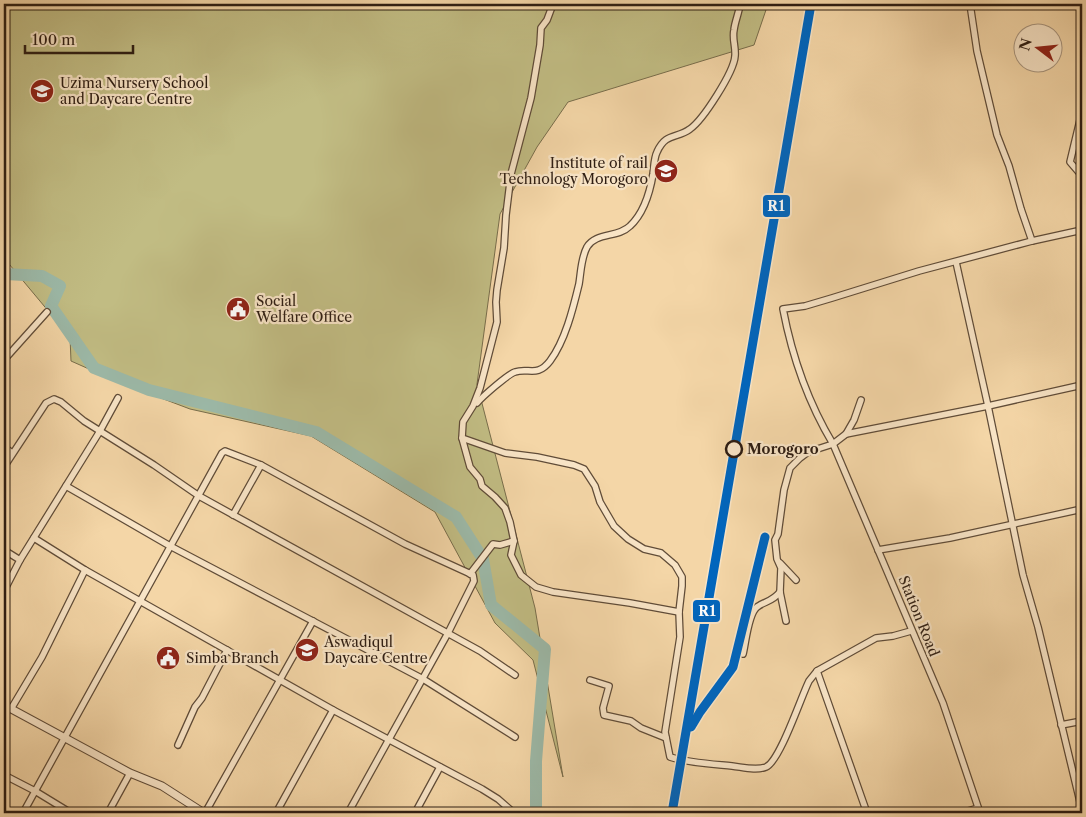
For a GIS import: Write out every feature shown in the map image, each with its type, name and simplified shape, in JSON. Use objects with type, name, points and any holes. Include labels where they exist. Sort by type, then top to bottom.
[{"type":"main road","points":[[1080,4],[1082,11]]},
{"type":"street","points":[[553,4],[547,20],[541,28],[540,45],[530,98],[511,174],[504,248],[497,290],[497,322],[480,388],[473,406],[463,422],[462,438],[470,467],[480,480],[482,486],[505,508],[514,541],[512,555],[521,575],[536,587],[553,592],[678,612]]},
{"type":"street","points":[[473,406],[514,372],[539,370],[550,361],[560,344],[569,320],[578,287],[583,258],[588,245],[598,238],[620,233],[631,225],[641,211],[646,199],[651,185],[656,154],[662,144],[675,134],[689,130],[698,122],[732,71],[735,57],[734,30],[740,4]]},
{"type":"street","points":[[970,4],[977,51],[997,135],[1009,166],[1020,209],[1032,240]]},
{"type":"street","points":[[1082,115],[1080,116],[1073,143],[1070,162],[1082,176]]},
{"type":"street","points":[[1082,230],[1032,240],[956,262],[1023,575],[1040,635],[1082,810]]},
{"type":"street","name":"Station Road","points":[[956,262],[823,301],[783,309],[790,342],[805,385],[833,444],[943,703],[979,810]]},
{"type":"street","points":[[4,360],[46,312]]},
{"type":"street","points":[[846,434],[1082,385]]},
{"type":"street","points":[[4,591],[20,560],[118,398]]},
{"type":"street","points":[[4,467],[46,403],[54,399],[61,402],[84,421],[199,496],[480,650],[515,675]]},
{"type":"street","points":[[786,622],[780,592],[781,568],[777,559],[775,540],[778,534],[784,490],[790,468],[808,452],[833,444],[846,434],[854,420],[861,400]]},
{"type":"street","points":[[462,438],[505,453],[537,457],[584,469],[595,486],[600,502],[614,526],[628,539],[644,549],[661,553],[675,565],[682,577],[682,586],[678,612],[680,637],[665,732],[670,757],[707,764],[764,768],[770,765],[779,752],[804,691],[817,671],[876,638],[911,631]]},
{"type":"street","points":[[4,446],[12,453]]},
{"type":"street","points":[[23,813],[224,451],[261,465],[405,544],[474,576],[474,581],[448,633],[348,813]]},
{"type":"street","points":[[233,515],[261,465]]},
{"type":"street","points":[[66,486],[170,546],[423,679],[515,737]]},
{"type":"street","points":[[878,550],[950,538],[1082,509]]},
{"type":"street","points":[[34,538],[85,570],[333,710],[482,788],[514,813]]},
{"type":"street","points":[[470,574],[493,544],[500,545],[514,541]]},
{"type":"street","points":[[4,550],[20,560]]},
{"type":"street","points":[[777,559],[796,580]]},
{"type":"street","points":[[85,570],[42,656],[7,707],[130,773],[162,786],[205,813],[313,621]]},
{"type":"street","points":[[743,654],[752,612],[758,606],[774,600],[780,592]]},
{"type":"street","points":[[178,745],[195,707],[202,698],[228,650]]},
{"type":"street","points":[[817,671],[867,813]]},
{"type":"street","points":[[590,680],[609,686],[603,708],[604,715],[631,721],[666,738]]},
{"type":"street","points":[[276,813],[333,710]]},
{"type":"street","points":[[1061,725],[1082,721]]},
{"type":"street","points":[[415,813],[440,767]]},
{"type":"street","points":[[108,813],[130,773]]},
{"type":"street","points":[[4,775],[71,813]]},
{"type":"street","points":[[961,813],[979,810]]},
{"type":"shaded area","points":[[4,4],[768,4],[754,45],[568,102],[537,147],[500,214],[477,384],[535,608],[563,777],[533,660],[495,623],[435,512],[311,436],[190,409],[116,381],[71,361],[70,337],[4,258]]},
{"type":"waterway","points":[[4,273],[42,276],[60,286],[51,306],[94,368],[149,390],[316,432],[456,517],[483,559],[491,605],[545,649],[536,761],[536,813]]},
{"type":"transit line","name":"R1","points":[[672,813],[811,4]]},
{"type":"transit line","name":"R1","points":[[691,727],[733,667],[765,537]]},
{"type":"place","name":"Uzima Nursery School and Daycare Centre","points":[[42,91]]},
{"type":"place","name":"Institute of rail Technology Morogoro","points":[[666,171]]},
{"type":"place","name":"Social Welfare Office","points":[[238,309]]},
{"type":"place","name":"Morogoro","points":[[734,449]]},
{"type":"place","name":"Aswadiqul Daycare Centre","points":[[307,650]]},
{"type":"place","name":"Simba Branch","points":[[168,658]]}]
